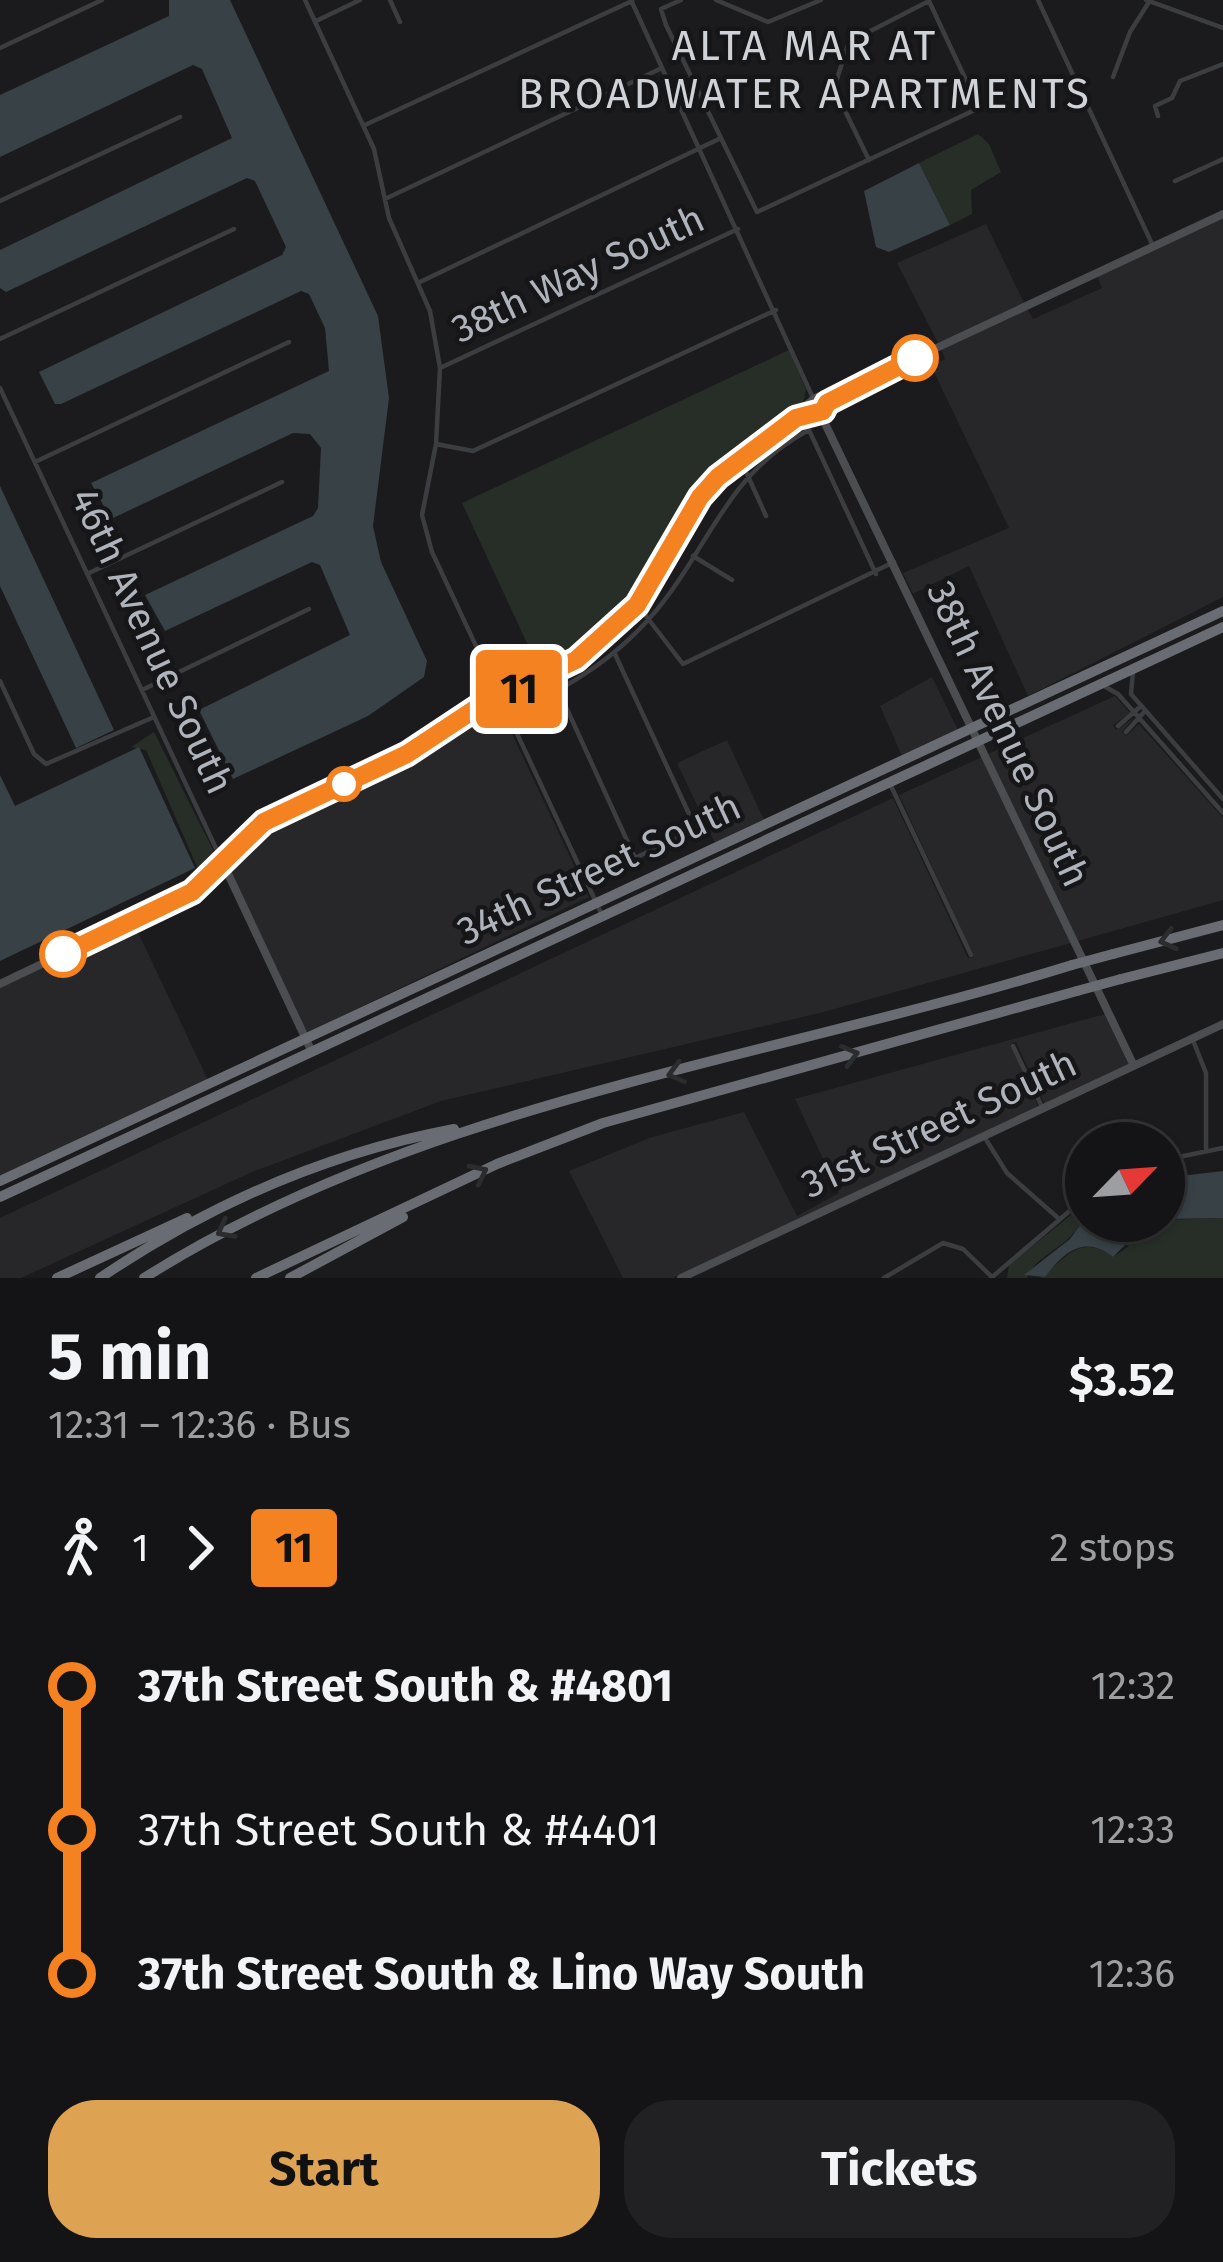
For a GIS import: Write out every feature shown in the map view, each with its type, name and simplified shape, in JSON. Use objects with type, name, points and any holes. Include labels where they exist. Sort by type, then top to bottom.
[{"type":"highway","points":[[804,815],[845,789],[1223,611]]},
{"type":"highway","name":"34th Street South","points":[[0,1197],[58,1162],[305,1037],[452,977],[804,815],[890,783],[1223,627]]},
{"type":"highway","points":[[1115,679],[1120,668],[1166,645],[1172,636]]},
{"type":"highway","points":[[1042,713],[1053,701],[1099,678],[1106,666]]},
{"type":"highway","name":"34th Street South","points":[[0,1181],[58,1162],[218,1094],[427,996],[474,959],[759,844],[804,815]]},
{"type":"highway","points":[[144,1278],[308,1188],[511,1118],[1223,925]]},
{"type":"highway","points":[[256,1278],[322,1253],[430,1197],[603,1123],[1223,953]]},
{"type":"highway","points":[[57,1278],[318,1164],[405,1138],[511,1118]]},
{"type":"highway","points":[[100,1278],[230,1202]]},
{"type":"highway","points":[[290,1278],[322,1253]]},
{"type":"street","points":[[0,48],[102,0]]},
{"type":"street","points":[[305,0],[364,125],[381,175],[383,200],[420,282],[440,368],[436,444],[424,493],[425,532],[599,909]]},
{"type":"street","points":[[315,21],[360,0]]},
{"type":"street","points":[[390,0],[400,22]]},
{"type":"street","points":[[420,282],[721,138],[661,9],[681,0]]},
{"type":"street","points":[[716,0],[767,22],[821,0]]},
{"type":"street","points":[[1038,0],[1153,246]]},
{"type":"street","points":[[1163,10],[1173,0]]},
{"type":"street","points":[[364,125],[631,1]]},
{"type":"street","name":"38th Avenue South","points":[[631,1],[1134,1066]]},
{"type":"street","points":[[869,160],[834,88],[854,37],[928,1]]},
{"type":"street","name":"38th Way South","points":[[721,138],[757,212],[979,108],[928,1]]},
{"type":"street","points":[[1113,77],[1148,1],[1223,28]]},
{"type":"street","points":[[1158,116],[1155,106],[1172,98],[1180,81],[1223,64]]},
{"type":"street","points":[[383,200],[662,68]]},
{"type":"street","points":[[0,201],[180,117]]},
{"type":"street","points":[[1175,182],[1223,159]]},
{"type":"street","points":[[0,984],[192,892],[264,822],[407,754],[499,698],[576,660],[637,605],[700,497],[735,462],[796,418],[1223,214]]},
{"type":"street","points":[[0,339],[234,229]]},
{"type":"street","name":"38th Way South","points":[[440,368],[737,229]]},
{"type":"street","points":[[436,444],[473,451],[776,310]]},
{"type":"street","points":[[35,462],[289,342]]},
{"type":"street","name":"46th Avenue South","points":[[0,388],[311,1050]]},
{"type":"street","points":[[560,689],[614,652],[650,619],[747,474],[778,446],[809,430],[876,574]]},
{"type":"street","points":[[747,474],[766,516]]},
{"type":"street","points":[[87,574],[282,482]]},
{"type":"street","points":[[693,556],[732,580]]},
{"type":"street","points":[[637,605],[683,664],[894,562]]},
{"type":"street","points":[[142,690],[309,609]]},
{"type":"street","points":[[551,674],[635,858],[696,829],[614,652]]},
{"type":"street","points":[[1134,670],[1129,689],[1223,799]]},
{"type":"street","points":[[0,681],[34,754],[52,765],[154,717]]},
{"type":"street","points":[[1099,686],[1110,687],[1223,812]]},
{"type":"street","points":[[1126,732],[1143,709]]},
{"type":"street","points":[[1118,726],[1137,716]]},
{"type":"street","points":[[890,783],[970,955]]},
{"type":"street","name":"31st Street South","points":[[681,1278],[1223,1024]]},
{"type":"street","points":[[1192,1038],[1209,1097],[1206,1149]]},
{"type":"street","points":[[1013,1046],[1043,1109]]},
{"type":"street","points":[[218,1094],[224,1076]]},
{"type":"street","points":[[984,1138],[1007,1173],[1057,1217]]},
{"type":"street","points":[[1185,1154],[1223,1148]]},
{"type":"street","points":[[884,1278],[943,1243],[963,1249],[992,1278],[1065,1211]]},
{"type":"shaded area","points":[[169,0],[230,0],[378,316],[389,398],[373,526],[381,562],[427,661],[424,677],[368,716],[233,779],[199,710],[350,635],[320,565],[312,562],[165,631],[145,595],[313,516],[318,508],[321,448],[310,434],[293,433],[111,519],[91,483],[329,371],[325,328],[309,294],[301,291],[55,404],[39,372],[282,255],[286,247],[255,181],[247,178],[6,292],[0,288],[0,250],[232,138],[202,69],[193,65],[0,157],[0,95],[169,16]]},
{"type":"shaded area","points":[[978,134],[989,144],[1001,172],[971,190],[972,214],[950,225],[919,163]]},
{"type":"shaded area","points":[[919,163],[950,225],[889,252],[876,247],[864,191]]},
{"type":"shaded area","points":[[1223,217],[1223,597],[1028,696],[969,566],[913,594],[903,573],[1009,528],[931,366],[945,359],[941,349],[1027,308],[1033,319],[1102,288],[1097,276]]},
{"type":"shaded area","points":[[986,224],[1024,303],[938,343],[897,263]]},
{"type":"shaded area","points":[[789,350],[806,390],[803,404],[708,479],[655,568],[605,629],[575,652],[539,669],[462,503]]},
{"type":"shaded area","points":[[0,486],[114,730],[76,748],[0,586]]},
{"type":"shaded area","points":[[932,677],[958,730],[902,756],[880,706]]},
{"type":"shaded area","points":[[1115,696],[1130,713],[1113,725],[1116,730],[1134,718],[1122,732],[1126,736],[1139,724],[1223,818],[1223,900],[1078,941],[988,754]]},
{"type":"shaded area","points":[[497,702],[589,897],[307,1033],[225,860],[265,825]]},
{"type":"shaded area","points":[[154,732],[216,856],[198,869],[146,750],[131,747]]},
{"type":"shaded area","points":[[727,740],[764,820],[715,843],[677,763]]},
{"type":"shaded area","points":[[139,747],[195,868],[0,961],[0,775],[15,806]]},
{"type":"shaded area","points":[[982,757],[1071,943],[820,1013],[441,1101],[252,1172],[21,1278],[0,1278],[0,1218],[893,798],[968,958],[974,957],[899,795]]},
{"type":"shaded area","points":[[134,924],[208,1080],[0,1178],[0,987]]},
{"type":"shaded area","points":[[1105,1014],[1129,1065],[1045,1105],[1016,1042],[1010,1044],[1039,1108],[673,1278],[623,1278],[569,1171],[649,1138],[744,1112],[797,1216],[839,1193],[795,1099]]},
{"type":"shaded area","points":[[1223,1171],[1223,1218],[1185,1219],[1185,1176]]},
{"type":"shaded area","points":[[1223,1218],[1223,1278],[1040,1278],[1082,1248],[1113,1257],[1129,1242],[1185,1242],[1185,1219]]},
{"type":"shaded area","points":[[1065,1220],[1065,1241],[1027,1278],[1007,1278],[1009,1265]]},
{"type":"shaded area","points":[[1066,1242],[1128,1242],[1113,1257],[1084,1247],[1067,1254],[1045,1277],[1024,1275]]},
{"type":"bus line","name":"11","points":[[63,954],[192,892],[238,842],[264,822],[407,754],[478,707],[576,660],[637,605],[700,497],[718,477],[796,418],[823,411],[827,403],[915,358]]},
{"type":"district","name":"ALTA MAR AT BROADWATER APARTMENTS","points":[[805,70]]}]
